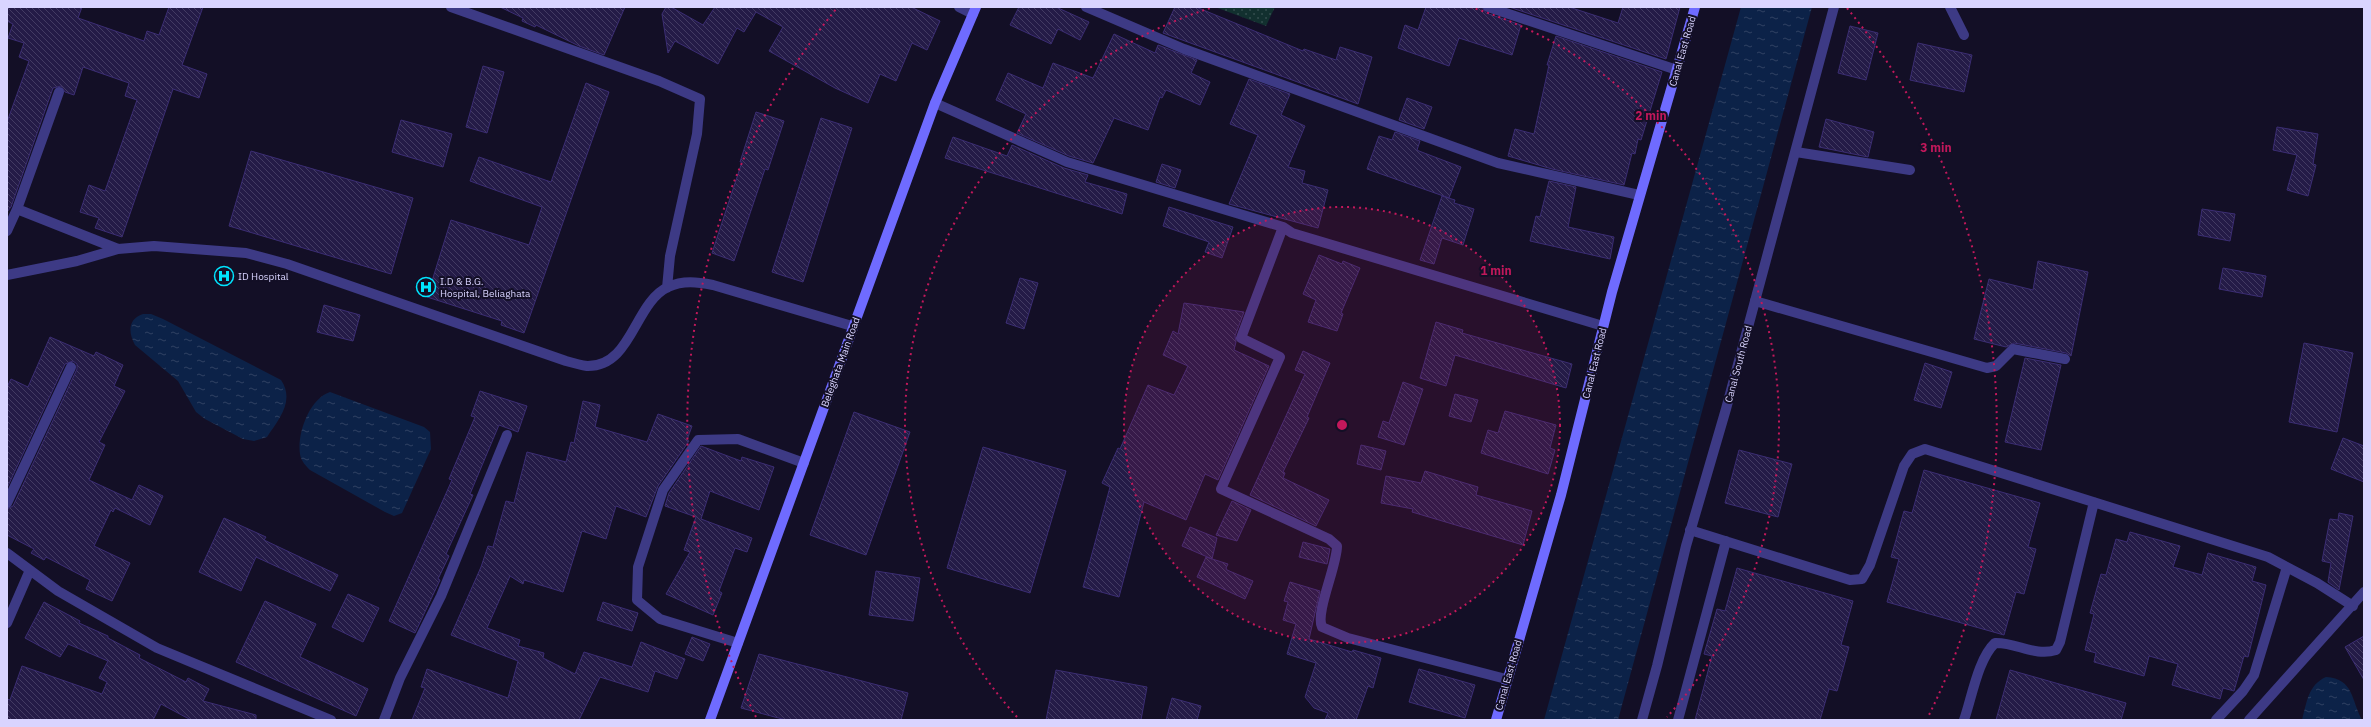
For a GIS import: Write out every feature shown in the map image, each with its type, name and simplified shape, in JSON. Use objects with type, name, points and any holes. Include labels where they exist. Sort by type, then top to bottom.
[{"type":"main road","name":"Canal East Road","points":[[1496,720],[1506,679],[1561,495],[1603,326],[1639,195],[1695,7]]},
{"type":"main road","name":"Beleghata Main Road","points":[[710,720],[804,463],[852,326],[935,103],[974,10]]},
{"type":"street","points":[[451,7],[638,73],[700,99],[697,134],[670,256],[667,288]]},
{"type":"street","points":[[959,7],[974,10]]},
{"type":"street","points":[[1086,7],[1191,52],[1498,162],[1639,195]]},
{"type":"street","points":[[1488,7],[1677,70]]},
{"type":"street","name":"Canal South Road","points":[[1642,720],[1690,530],[1755,301],[1834,7]]},
{"type":"street","points":[[1950,7],[1964,35]]},
{"type":"street","points":[[7,230],[17,209],[59,92]]},
{"type":"street","points":[[935,103],[1067,162],[1283,227],[1292,233],[1603,326]]},
{"type":"street","points":[[1796,152],[1910,170]]},
{"type":"street","points":[[17,209],[118,249]]},
{"type":"street","points":[[1283,227],[1241,338],[1280,357],[1221,489],[1329,539],[1337,546],[1332,577],[1319,621],[1322,627],[1348,638],[1506,679]]},
{"type":"street","points":[[7,275],[64,264],[118,249],[154,246],[202,248],[268,258],[566,362],[588,366],[607,361],[617,354],[641,317],[658,295],[667,288],[694,281],[713,285],[852,326]]},
{"type":"street","points":[[1755,301],[1987,368],[1996,366],[2013,349],[2064,359]]},
{"type":"street","points":[[7,503],[71,367]]},
{"type":"street","points":[[384,720],[400,678],[441,596],[507,435]]},
{"type":"street","points":[[738,643],[660,619],[637,600],[638,567],[663,490],[698,440],[738,439],[804,463]]},
{"type":"street","points":[[1690,530],[1850,580],[1862,579],[1870,565],[1904,466],[1912,454],[1925,449],[2268,557],[2287,566],[2353,606]]},
{"type":"street","points":[[1964,720],[1982,663],[1988,649],[1995,642],[2004,642],[2047,653],[2056,650],[2094,502]]},
{"type":"street","points":[[1678,720],[1726,541]]},
{"type":"street","points":[[7,553],[58,590],[157,648],[331,720]]},
{"type":"street","points":[[2216,720],[2243,691],[2254,675],[2287,566]]},
{"type":"street","points":[[7,623],[30,570]]},
{"type":"street","points":[[2249,720],[2364,592]]},
{"type":"green space","points":[[1215,7],[1275,7],[1266,26]]},
{"type":"water","points":[[1741,7],[1812,7],[1618,720],[1544,720]]},
{"type":"water","points":[[143,314],[151,314],[163,319],[281,380],[285,388],[286,403],[284,410],[267,437],[254,441],[243,439],[205,419],[196,412],[178,381],[135,345],[130,331],[131,326],[134,319]]},
{"type":"water","points":[[330,392],[424,427],[430,432],[431,449],[402,513],[394,516],[385,512],[310,470],[305,465],[300,454],[300,437],[306,418],[310,409],[316,402]]},
{"type":"water","points":[[2326,677],[2342,682],[2347,686],[2362,720],[2302,720],[2312,689],[2320,680]]},
{"type":"building","points":[[7,7],[82,7],[78,18],[144,41],[147,31],[159,35],[169,7],[203,7],[182,65],[207,74],[199,98],[173,89],[122,237],[95,228],[99,218],[80,212],[89,185],[105,191],[137,100],[125,96],[129,83],[83,67],[74,95],[65,92],[61,86],[53,88],[11,207],[7,212],[7,122],[29,61],[19,57],[24,43],[8,38],[13,24],[7,21]]},
{"type":"building","points":[[500,7],[625,7],[604,55],[579,46],[536,25],[535,27],[522,21],[523,18]]},
{"type":"building","points":[[666,7],[671,7],[703,25],[715,7],[911,7],[940,21],[927,50],[912,43],[896,81],[880,74],[868,103],[835,88],[769,51],[783,27],[756,12],[744,32],[737,28],[718,64],[675,41],[668,53],[662,14]]},
{"type":"building","points":[[1019,7],[1056,7],[1089,22],[1080,40],[1058,29],[1051,44],[1010,25]]},
{"type":"building","points":[[1175,7],[1196,7],[1303,51],[1304,49],[1336,60],[1340,47],[1372,57],[1358,104],[1163,33]]},
{"type":"building","points":[[1426,7],[1482,7],[1486,13],[1521,25],[1512,55],[1459,38],[1449,66],[1398,48],[1405,25],[1418,30]]},
{"type":"building","points":[[1509,7],[1569,7],[1618,23],[1623,7],[1680,7],[1666,59]]},
{"type":"building","points":[[1850,26],[1878,33],[1866,80],[1838,73]]},
{"type":"building","points":[[1114,34],[1155,53],[1158,45],[1197,60],[1191,73],[1210,82],[1200,105],[1166,90],[1162,98],[1160,97],[1148,130],[1114,118],[1093,163],[1069,156],[1017,133],[1026,114],[996,100],[1008,73],[1043,88],[1053,63],[1093,78]]},
{"type":"building","points":[[1556,36],[1662,72],[1641,140],[1638,139],[1635,154],[1632,153],[1624,185],[1552,169],[1508,156],[1515,129],[1534,134],[1549,65],[1547,65]]},
{"type":"building","points":[[1918,43],[1972,55],[1964,92],[1910,80]]},
{"type":"building","points":[[483,66],[504,72],[487,133],[466,127]]},
{"type":"building","points":[[1249,79],[1290,94],[1281,115],[1305,126],[1288,167],[1305,171],[1302,183],[1328,190],[1318,228],[1229,204],[1258,135],[1230,124]]},
{"type":"building","points":[[586,83],[609,92],[524,333],[501,325],[502,321],[427,297],[451,220],[529,245],[542,207],[470,181],[479,157],[551,182]]},
{"type":"building","points":[[1407,98],[1432,107],[1424,129],[1399,120]]},
{"type":"building","points":[[756,112],[784,121],[768,170],[765,169],[734,261],[712,253],[742,162],[740,162]]},
{"type":"building","points":[[821,118],[852,128],[803,282],[772,272]]},
{"type":"building","points":[[1826,119],[1874,132],[1868,157],[1819,147]]},
{"type":"building","points":[[401,120],[452,134],[443,167],[392,152]]},
{"type":"building","points":[[2277,127],[2318,134],[2313,164],[2316,165],[2308,196],[2287,190],[2297,155],[2273,150]]},
{"type":"building","points":[[1395,132],[1420,141],[1417,150],[1461,167],[1449,198],[1367,169],[1379,136],[1392,140]]},
{"type":"building","points":[[953,137],[1007,156],[1012,145],[1064,168],[1088,175],[1085,182],[1127,194],[1122,214],[945,158]]},
{"type":"building","points":[[251,151],[413,198],[391,274],[229,226]]},
{"type":"building","points":[[1162,164],[1181,170],[1175,188],[1156,182]]},
{"type":"building","points":[[1549,181],[1576,187],[1568,227],[1614,237],[1610,259],[1530,241],[1536,216],[1540,217]]},
{"type":"building","points":[[1442,196],[1455,200],[1454,203],[1474,209],[1463,245],[1442,238],[1434,264],[1420,260]]},
{"type":"building","points":[[1169,207],[1233,227],[1222,258],[1205,252],[1209,242],[1163,226]]},
{"type":"building","points":[[2202,209],[2235,214],[2230,241],[2198,235]]},
{"type":"building","points":[[1319,255],[1342,264],[1343,261],[1360,268],[1341,313],[1343,314],[1337,331],[1308,322],[1316,300],[1303,294]]},
{"type":"building","points":[[2038,261],[2088,272],[2071,356],[2066,353],[2014,343],[2006,347],[1974,339],[1989,279],[2033,290]]},
{"type":"building","points":[[2223,268],[2266,276],[2262,297],[2219,289]]},
{"type":"building","points":[[1020,278],[1038,283],[1024,329],[1006,323]]},
{"type":"building","points":[[1184,303],[1244,312],[1235,336],[1236,342],[1234,350],[1269,366],[1218,480],[1205,474],[1186,520],[1144,502],[1119,597],[1083,587],[1110,487],[1102,483],[1118,448],[1120,449],[1148,385],[1174,395],[1188,366],[1163,355],[1173,331],[1178,334]]},
{"type":"building","points":[[324,305],[360,315],[353,341],[317,332]]},
{"type":"building","points":[[1436,322],[1463,330],[1462,333],[1572,364],[1566,388],[1455,355],[1446,386],[1420,378]]},
{"type":"building","points":[[50,337],[94,356],[96,352],[123,365],[114,386],[125,391],[99,442],[105,445],[89,480],[132,500],[139,485],[163,496],[150,525],[115,508],[113,512],[111,510],[94,546],[130,563],[112,601],[86,589],[90,580],[46,557],[44,560],[31,553],[34,549],[7,535],[7,509],[13,506],[77,369],[77,364],[73,361],[65,364],[7,488],[7,387],[11,379],[28,387]]},
{"type":"building","points":[[2304,343],[2353,353],[2337,432],[2289,422]]},
{"type":"building","points":[[1303,351],[1330,363],[1307,417],[1309,418],[1283,472],[1285,473],[1283,478],[1329,500],[1316,526],[1250,495],[1305,374],[1295,370]]},
{"type":"building","points":[[2025,358],[2061,365],[2041,450],[2005,442]]},
{"type":"building","points":[[1925,363],[1952,372],[1941,408],[1914,400]]},
{"type":"building","points":[[1403,382],[1423,389],[1404,445],[1378,437],[1383,421],[1389,423]]},
{"type":"building","points":[[480,391],[527,406],[518,432],[499,425],[470,494],[473,495],[446,554],[449,556],[438,579],[440,580],[415,633],[389,621],[452,480],[449,479],[475,417],[471,416]]},
{"type":"building","points":[[1455,394],[1478,400],[1471,422],[1449,416]]},
{"type":"building","points":[[583,401],[600,405],[595,427],[647,442],[658,414],[692,426],[687,440],[689,441],[658,486],[646,517],[616,506],[606,539],[582,531],[563,592],[524,580],[523,584],[510,576],[487,628],[520,640],[518,646],[544,653],[543,658],[575,674],[584,652],[632,667],[641,642],[685,659],[677,679],[655,671],[648,692],[600,677],[579,720],[412,720],[425,688],[421,687],[427,669],[508,698],[518,661],[451,635],[481,567],[488,546],[493,547],[506,501],[514,503],[527,452],[566,462],[571,442],[574,443]]},
{"type":"building","points":[[1505,411],[1556,425],[1550,448],[1555,450],[1548,474],[1481,453],[1488,430],[1498,433]]},
{"type":"building","points":[[854,412],[910,432],[866,555],[810,535]]},
{"type":"building","points":[[2343,438],[2364,446],[2364,482],[2331,469]]},
{"type":"building","points":[[1361,445],[1386,451],[1381,470],[1357,464]]},
{"type":"building","points":[[701,446],[741,461],[742,457],[774,467],[759,510],[710,491],[701,519],[752,538],[747,552],[735,548],[719,591],[722,593],[713,615],[666,594],[690,552],[684,550],[696,517],[665,506],[669,493]]},
{"type":"building","points":[[983,447],[1066,471],[1030,593],[947,568]]},
{"type":"building","points":[[1739,450],[1792,464],[1778,517],[1725,503]]},
{"type":"building","points":[[1924,470],[2040,503],[2028,547],[2036,549],[2024,594],[2016,592],[2004,635],[1887,602],[1899,559],[1891,557],[1904,511],[1912,513]]},
{"type":"building","points":[[1425,471],[1478,487],[1476,495],[1532,511],[1523,545],[1412,512],[1413,509],[1381,503],[1386,476],[1421,483]]},
{"type":"building","points":[[1232,501],[1251,510],[1237,541],[1216,535]]},
{"type":"building","points":[[2339,513],[2353,516],[2339,590],[2328,582],[2331,563],[2322,561],[2330,519],[2338,520]]},
{"type":"building","points":[[224,518],[266,537],[264,540],[338,575],[330,591],[256,557],[241,591],[199,572]]},
{"type":"building","points":[[1190,527],[1217,538],[1212,559],[1182,546]]},
{"type":"building","points":[[2130,532],[2180,546],[2173,567],[2202,575],[2208,553],[2256,567],[2252,581],[2266,585],[2248,657],[2244,656],[2234,691],[2223,688],[2220,699],[2172,685],[2178,664],[2149,656],[2144,676],[2094,662],[2096,653],[2085,650],[2094,614],[2090,613],[2101,574],[2106,575],[2116,539],[2127,542]]},
{"type":"building","points":[[1303,542],[1330,549],[1327,564],[1299,557]]},
{"type":"building","points":[[1206,557],[1228,564],[1226,568],[1227,570],[1253,581],[1245,599],[1197,577]]},
{"type":"building","points":[[1737,568],[1853,601],[1841,645],[1849,647],[1837,691],[1829,689],[1820,720],[1695,720],[1712,656],[1704,654],[1717,609],[1725,611]]},
{"type":"building","points":[[876,571],[920,578],[913,621],[869,615]]},
{"type":"building","points":[[1290,582],[1320,591],[1309,639],[1352,652],[1353,650],[1381,658],[1373,688],[1368,686],[1356,720],[1325,720],[1328,713],[1314,708],[1305,697],[1316,663],[1287,654],[1296,624],[1283,620],[1288,602],[1284,601]]},
{"type":"building","points":[[348,594],[379,608],[363,642],[332,627]]},
{"type":"building","points":[[265,601],[316,624],[300,657],[368,689],[356,716],[236,662]]},
{"type":"building","points":[[44,602],[80,621],[79,623],[108,636],[108,638],[140,655],[139,658],[186,682],[188,678],[209,689],[203,701],[256,715],[256,720],[191,720],[161,704],[153,720],[7,720],[7,699],[10,700],[22,666],[102,694],[107,682],[99,678],[108,661],[68,644],[60,657],[25,638]]},
{"type":"building","points":[[603,602],[638,613],[632,631],[597,620]]},
{"type":"building","points":[[2364,636],[2364,680],[2345,647]]},
{"type":"building","points":[[692,637],[710,644],[703,661],[685,654]]},
{"type":"building","points":[[759,654],[908,693],[901,720],[786,720],[741,708]]},
{"type":"building","points":[[1419,669],[1475,685],[1465,718],[1409,702]]},
{"type":"building","points":[[1056,670],[1147,687],[1141,720],[1046,720]]},
{"type":"building","points":[[2010,670],[2126,703],[2121,720],[1996,720]]},
{"type":"building","points":[[1172,698],[1201,706],[1197,720],[1166,720]]},
{"type":"place","name":"ID Hospital","points":[[224,276]]},
{"type":"place","name":"I.D & B.G. Hospital, Beliaghata","points":[[426,287]]}]
